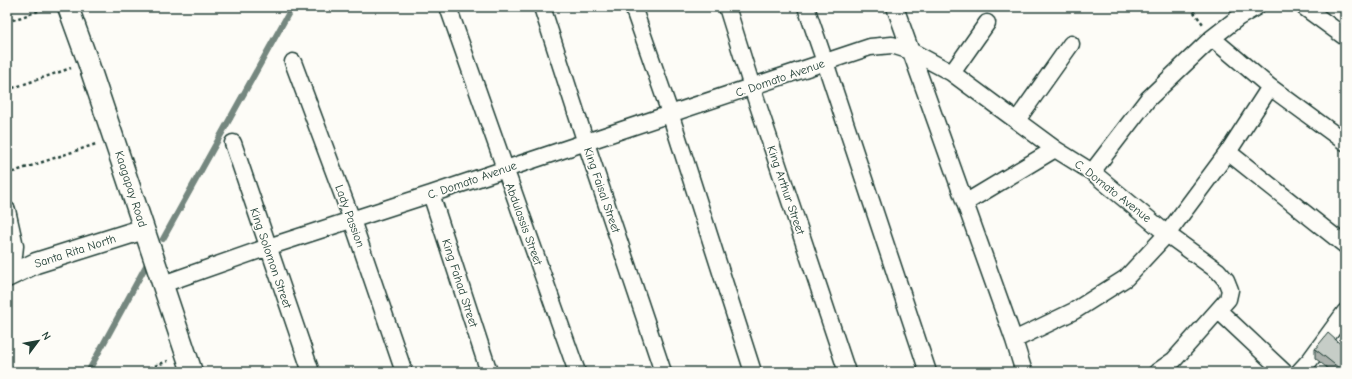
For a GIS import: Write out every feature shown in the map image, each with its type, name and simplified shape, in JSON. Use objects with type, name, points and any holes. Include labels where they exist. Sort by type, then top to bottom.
[{"type":"street","name":"Kaagapay Road","points":[[68,7],[114,138],[192,372]]},
{"type":"street","name":"Abdulassis Street","points":[[448,7],[577,372]]},
{"type":"street","name":"King Faisal Street","points":[[542,7],[663,372]]},
{"type":"street","points":[[633,7],[670,113],[753,372]]},
{"type":"street","name":"King Arthur Street","points":[[727,7],[752,87],[847,372]]},
{"type":"street","points":[[806,7],[928,372]]},
{"type":"street","points":[[895,7],[1014,340],[1024,372]]},
{"type":"street","points":[[1092,172],[1148,99],[1212,38],[1256,7]]},
{"type":"street","points":[[1304,7],[1345,37]]},
{"type":"street","points":[[952,73],[987,23]]},
{"type":"street","points":[[1212,38],[1270,87],[1345,142]]},
{"type":"street","points":[[1017,120],[1071,44]]},
{"type":"street","name":"C. Domato Avenue","points":[[163,284],[268,247],[586,143],[670,113],[870,47],[892,45],[911,51],[952,73],[1055,149],[1092,172],[1167,234],[1218,271],[1226,280],[1230,290],[1228,299],[1219,311],[1174,360],[1157,372]]},
{"type":"street","name":"Lady Passion","points":[[293,62],[352,220],[404,372]]},
{"type":"street","points":[[1014,340],[1074,311],[1126,278],[1167,234],[1228,152],[1270,87]]},
{"type":"street","name":"King Solomon Street","points":[[233,143],[311,372]]},
{"type":"street","points":[[965,203],[1055,149]]},
{"type":"street","points":[[1228,152],[1345,244]]},
{"type":"street","name":"King Fahad Street","points":[[431,194],[490,372]]},
{"type":"street","points":[[7,210],[15,246],[10,275]]},
{"type":"street","name":"Santa Rita North","points":[[10,275],[36,262],[144,230]]},
{"type":"street","points":[[1219,311],[1284,372]]},
{"type":"street","points":[[1299,372],[1310,360],[1345,312]]},
{"type":"path","points":[[7,22],[50,7]]},
{"type":"path","points":[[7,90],[88,62]]},
{"type":"path","points":[[7,174],[114,138]]},
{"type":"path","points":[[138,372],[186,353]]},
{"type":"building","points":[[1328,333],[1345,348],[1345,372],[1315,349]]},
{"type":"waterway","points":[[163,239],[292,7]]},
{"type":"waterway","points":[[88,372],[148,262]]}]
